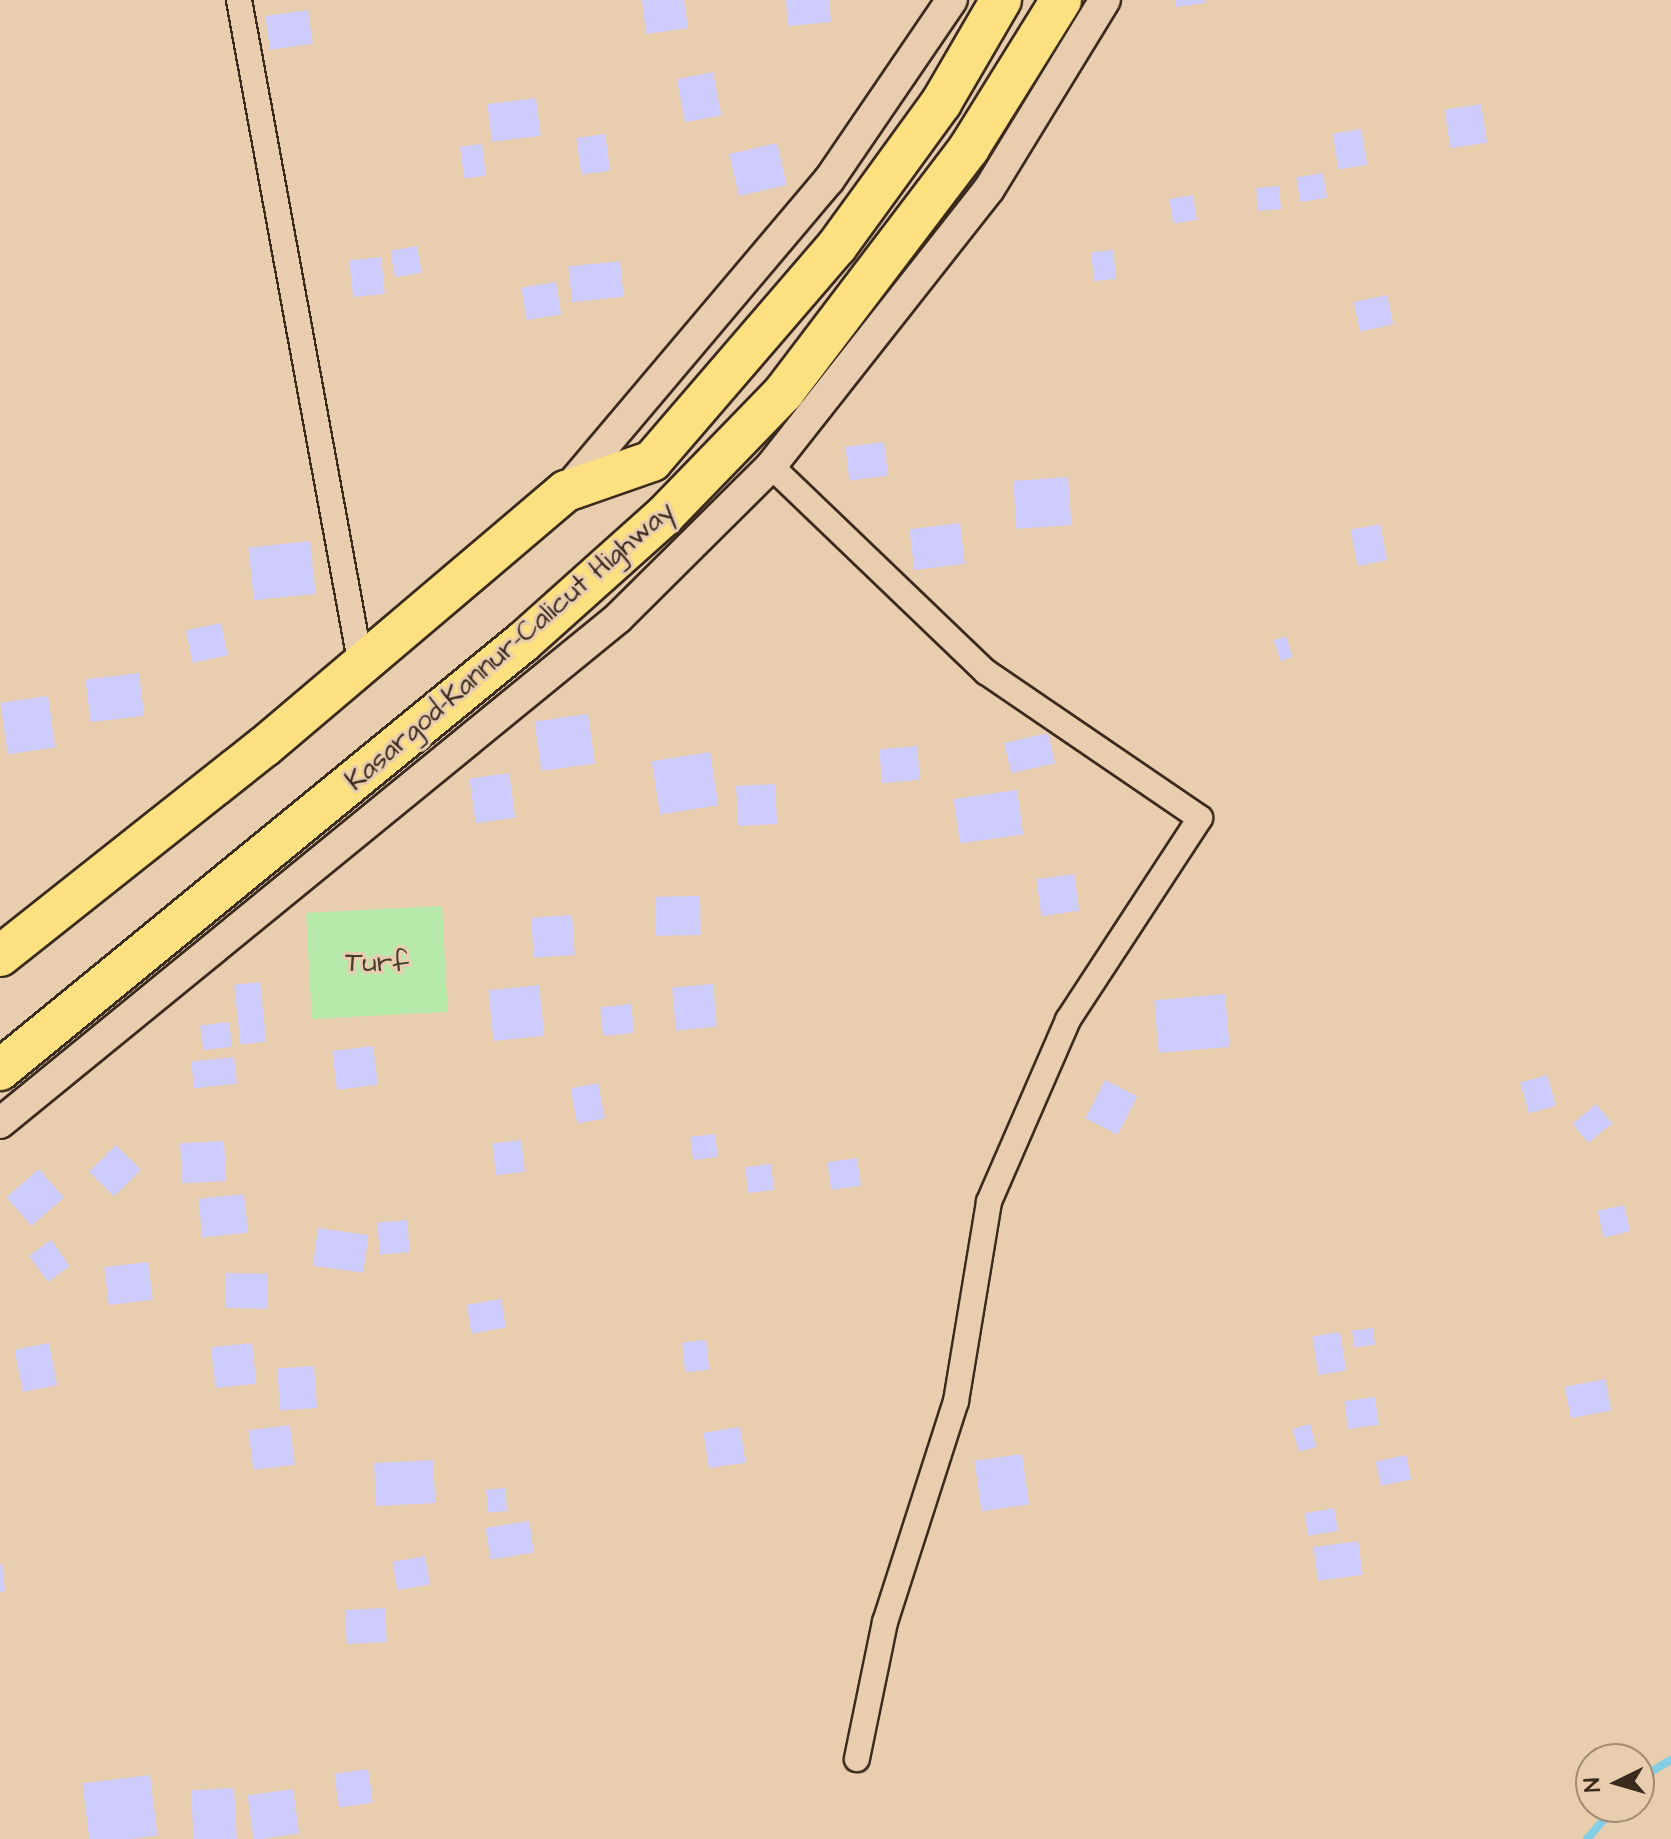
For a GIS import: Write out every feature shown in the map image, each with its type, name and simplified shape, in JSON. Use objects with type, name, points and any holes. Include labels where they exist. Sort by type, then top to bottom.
[{"type":"highway","name":"Kasargod-Kannur-Calicut Highway","points":[[0,956],[361,666],[566,491],[652,461],[704,405],[846,234],[941,103],[1001,0]]},
{"type":"highway","name":"Kasargod-Kannur-Calicut Highway","points":[[0,1070],[523,642],[664,516],[784,392],[969,148],[1061,0]]},
{"type":"street","points":[[239,0],[361,666]]},
{"type":"street","points":[[566,491],[829,180],[952,0]]},
{"type":"street","points":[[0,1123],[618,618],[771,466],[989,189],[1105,0]]},
{"type":"street","points":[[771,466],[986,672],[1200,818],[1068,1020],[989,1202],[956,1401],[885,1622],[857,1759]]},
{"type":"green space","name":"Turf","points":[[442,906],[448,1012],[312,1019],[306,913]]},
{"type":"building","points":[[642,0],[684,0],[688,28],[646,34]]},
{"type":"building","points":[[786,0],[829,0],[831,22],[788,26]]},
{"type":"building","points":[[1176,0],[1206,0],[1206,3],[1176,7]]},
{"type":"building","points":[[308,10],[313,44],[270,50],[265,16]]},
{"type":"building","points":[[713,72],[721,115],[685,122],[677,79]]},
{"type":"building","points":[[536,98],[541,136],[492,142],[487,104]]},
{"type":"building","points":[[1481,104],[1487,143],[1451,148],[1444,110]]},
{"type":"building","points":[[1361,129],[1367,164],[1339,169],[1332,134]]},
{"type":"building","points":[[605,134],[610,171],[581,175],[576,138]]},
{"type":"building","points":[[777,143],[787,185],[739,196],[729,154]]},
{"type":"building","points":[[482,144],[486,176],[464,178],[460,147]]},
{"type":"building","points":[[1323,173],[1327,198],[1300,202],[1296,177]]},
{"type":"building","points":[[1279,186],[1281,209],[1258,211],[1256,188]]},
{"type":"building","points":[[1193,195],[1197,220],[1173,223],[1169,199]]},
{"type":"building","points":[[417,246],[422,273],[395,277],[390,251]]},
{"type":"building","points":[[1113,250],[1116,279],[1094,281],[1091,252]]},
{"type":"building","points":[[381,257],[385,294],[353,297],[349,260]]},
{"type":"building","points":[[620,261],[624,297],[572,302],[568,266]]},
{"type":"building","points":[[556,282],[561,315],[527,320],[521,287]]},
{"type":"building","points":[[1387,295],[1393,324],[1360,331],[1354,302]]},
{"type":"building","points":[[884,442],[888,476],[849,480],[845,447]]},
{"type":"building","points":[[1068,477],[1071,525],[1016,529],[1013,481]]},
{"type":"building","points":[[960,523],[965,564],[914,570],[909,529]]},
{"type":"building","points":[[1380,524],[1387,560],[1358,566],[1351,530]]},
{"type":"building","points":[[310,541],[316,594],[254,600],[248,547]]},
{"type":"building","points":[[221,623],[228,655],[193,663],[186,630]]},
{"type":"building","points":[[1286,636],[1293,657],[1280,661],[1274,640]]},
{"type":"building","points":[[139,673],[144,716],[91,722],[85,680]]},
{"type":"building","points":[[48,696],[55,747],[8,754],[0,703]]},
{"type":"building","points":[[588,714],[595,764],[541,771],[535,722]]},
{"type":"building","points":[[1048,733],[1055,763],[1011,773],[1004,743]]},
{"type":"building","points":[[917,746],[920,780],[882,783],[879,749]]},
{"type":"building","points":[[710,752],[718,805],[660,815],[652,761]]},
{"type":"building","points":[[509,773],[515,818],[476,823],[469,779]]},
{"type":"building","points":[[775,784],[777,824],[738,826],[736,786]]},
{"type":"building","points":[[1017,790],[1023,835],[960,843],[954,799]]},
{"type":"building","points":[[1074,874],[1079,911],[1042,916],[1036,879]]},
{"type":"building","points":[[700,896],[701,935],[656,936],[655,897]]},
{"type":"building","points":[[572,915],[575,955],[534,958],[531,918]]},
{"type":"building","points":[[260,982],[266,1042],[240,1044],[234,985]]},
{"type":"building","points":[[713,984],[717,1027],[676,1030],[672,988]]},
{"type":"building","points":[[539,985],[544,1036],[494,1041],[488,990]]},
{"type":"building","points":[[1225,994],[1230,1047],[1159,1053],[1154,1000]]},
{"type":"building","points":[[631,1004],[634,1033],[603,1036],[600,1007]]},
{"type":"building","points":[[229,1022],[232,1047],[203,1050],[200,1026]]},
{"type":"building","points":[[373,1046],[378,1085],[337,1090],[332,1051]]},
{"type":"building","points":[[234,1057],[237,1084],[194,1088],[191,1061]]},
{"type":"building","points":[[1547,1075],[1556,1106],[1529,1113],[1520,1083]]},
{"type":"building","points":[[1105,1080],[1137,1096],[1118,1135],[1085,1118]]},
{"type":"building","points":[[598,1083],[605,1118],[577,1124],[571,1088]]},
{"type":"building","points":[[1596,1104],[1612,1123],[1588,1143],[1572,1124]]},
{"type":"building","points":[[715,1134],[718,1157],[693,1160],[690,1137]]},
{"type":"building","points":[[521,1140],[525,1172],[496,1175],[492,1144]]},
{"type":"building","points":[[224,1141],[226,1181],[182,1183],[180,1143]]},
{"type":"building","points":[[116,1145],[141,1170],[114,1197],[89,1172]]},
{"type":"building","points":[[857,1158],[861,1186],[831,1190],[827,1162]]},
{"type":"building","points":[[771,1164],[774,1190],[748,1193],[745,1167]]},
{"type":"building","points":[[39,1169],[64,1198],[31,1226],[7,1197]]},
{"type":"building","points":[[244,1194],[248,1233],[202,1238],[198,1199]]},
{"type":"building","points":[[1624,1205],[1630,1231],[1604,1237],[1598,1211]]},
{"type":"building","points":[[407,1220],[410,1252],[380,1254],[377,1223]]},
{"type":"building","points":[[318,1228],[369,1235],[363,1273],[313,1266]]},
{"type":"building","points":[[51,1240],[70,1266],[48,1282],[29,1256]]},
{"type":"building","points":[[148,1262],[153,1300],[109,1305],[104,1267]]},
{"type":"building","points":[[226,1273],[268,1274],[267,1309],[225,1308]]},
{"type":"building","points":[[501,1299],[506,1328],[472,1334],[467,1305]]},
{"type":"building","points":[[1373,1328],[1375,1345],[1354,1347],[1352,1331]]},
{"type":"building","points":[[1340,1332],[1346,1371],[1318,1375],[1312,1336]]},
{"type":"building","points":[[706,1340],[709,1370],[685,1372],[682,1343]]},
{"type":"building","points":[[49,1343],[57,1385],[23,1392],[15,1350]]},
{"type":"building","points":[[252,1343],[256,1384],[216,1388],[211,1347]]},
{"type":"building","points":[[314,1366],[317,1408],[280,1410],[277,1369]]},
{"type":"building","points":[[1605,1379],[1611,1410],[1571,1418],[1565,1387]]},
{"type":"building","points":[[1375,1397],[1379,1425],[1348,1429],[1344,1401]]},
{"type":"building","points":[[1310,1424],[1316,1447],[1299,1452],[1293,1429]]},
{"type":"building","points":[[290,1425],[295,1465],[253,1470],[248,1430]]},
{"type":"building","points":[[740,1427],[746,1463],[709,1468],[703,1433]]},
{"type":"building","points":[[1022,1454],[1029,1505],[982,1511],[974,1461]]},
{"type":"building","points":[[1406,1455],[1411,1479],[1381,1486],[1376,1461]]},
{"type":"building","points":[[433,1460],[435,1503],[376,1506],[374,1463]]},
{"type":"building","points":[[505,1488],[507,1511],[488,1513],[486,1490]]},
{"type":"building","points":[[1334,1508],[1338,1531],[1308,1536],[1304,1513]]},
{"type":"building","points":[[529,1521],[534,1553],[491,1559],[486,1528]]},
{"type":"building","points":[[1358,1541],[1363,1575],[1318,1581],[1313,1547]]},
{"type":"building","points":[[425,1556],[430,1585],[398,1590],[393,1562]]},
{"type":"building","points":[[0,1564],[5,1591],[0,1592]]},
{"type":"building","points":[[385,1608],[387,1642],[347,1644],[345,1610]]},
{"type":"building","points":[[368,1769],[373,1803],[339,1807],[334,1774]]},
{"type":"building","points":[[150,1775],[157,1836],[89,1839],[83,1783]]},
{"type":"building","points":[[234,1788],[237,1839],[194,1839],[191,1790]]},
{"type":"building","points":[[293,1789],[299,1834],[254,1839],[247,1795]]},
{"type":"waterway","points":[[1655,1770],[1671,1760]]},
{"type":"waterway","points":[[1587,1839],[1601,1823]]}]
